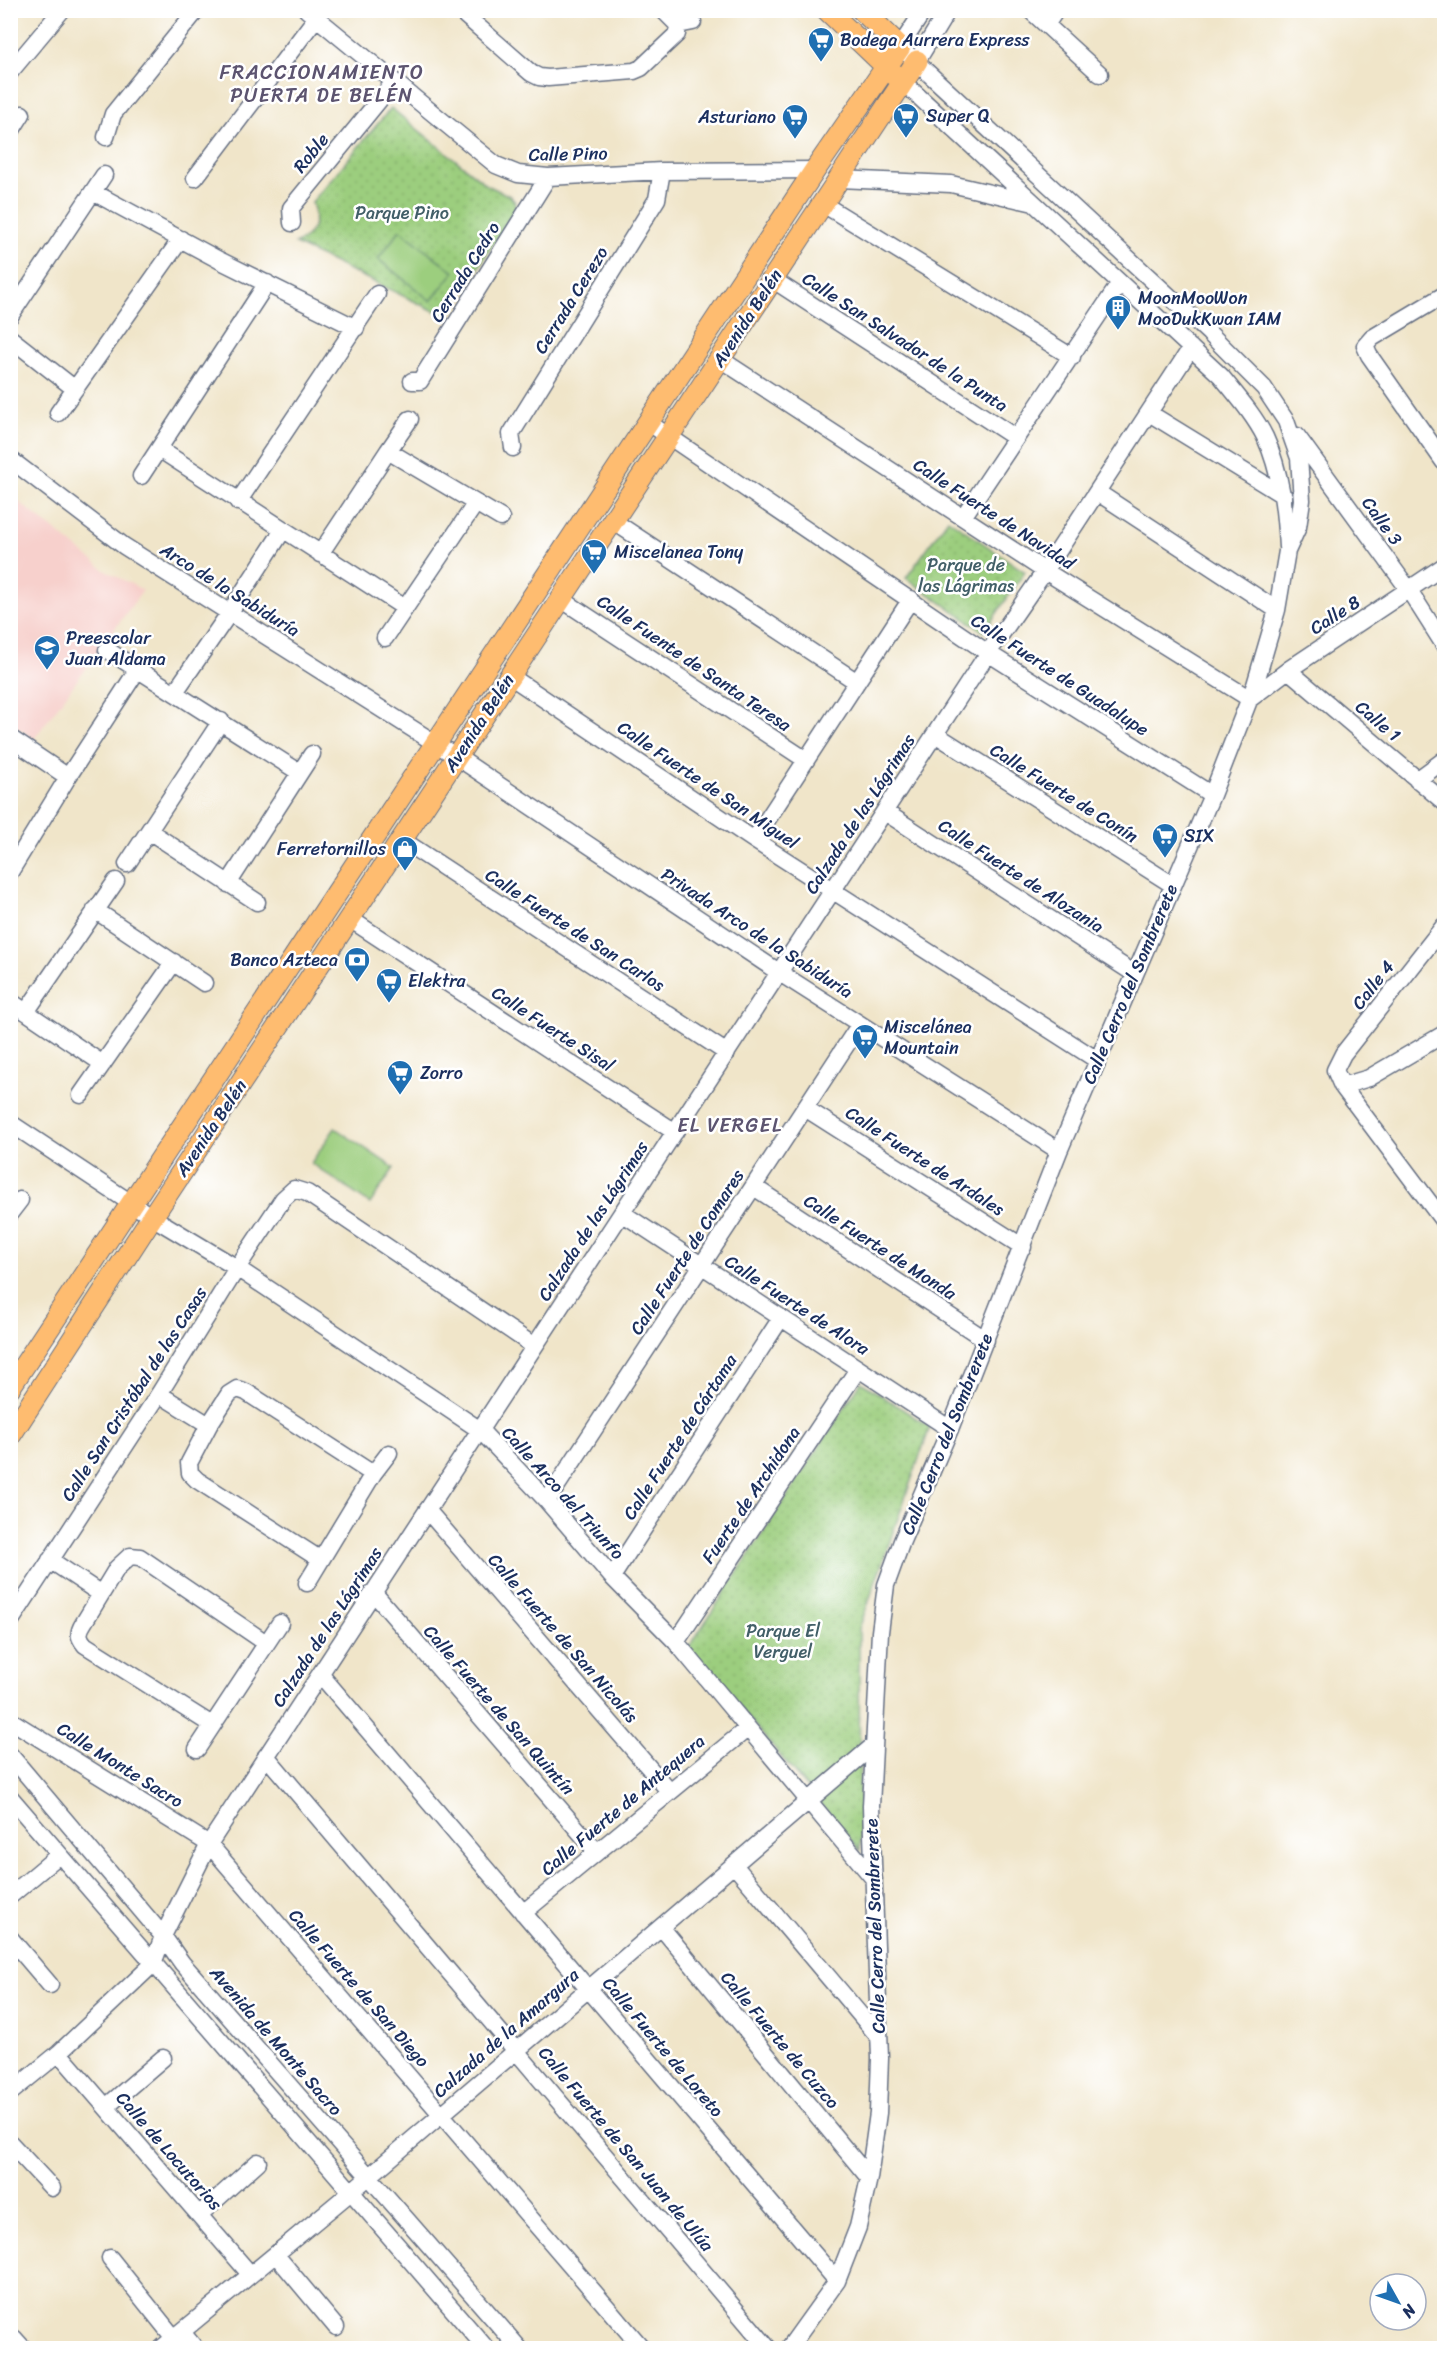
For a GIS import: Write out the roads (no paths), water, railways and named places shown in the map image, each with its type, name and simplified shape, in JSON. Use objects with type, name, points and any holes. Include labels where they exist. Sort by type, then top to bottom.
[{"type":"main road","name":"Calle Cerro del Sombrerete","points":[[827,10],[903,82]]},
{"type":"main road","name":"Calle Cerro del Sombrerete","points":[[862,10],[900,47]]},
{"type":"main road","name":"Avenida Belén","points":[[10,1388],[815,170],[900,47]]},
{"type":"main road","name":"Avenida Belén","points":[[10,1436],[152,1217],[917,61]]},
{"type":"street","points":[[10,72],[62,10]]},
{"type":"street","points":[[106,137],[113,114],[197,10]]},
{"type":"street","points":[[470,14],[531,73],[548,78],[634,71],[641,68],[686,23],[663,10]]},
{"type":"street","name":"Avenida Belén","points":[[900,47],[924,10]]},
{"type":"street","name":"Avenida Belén","points":[[917,61],[948,10]]},
{"type":"street","points":[[1030,10],[1100,74]]},
{"type":"street","points":[[1046,25],[1056,10]]},
{"type":"street","points":[[195,178],[311,14]]},
{"type":"street","name":"Calle Pino","points":[[311,14],[496,165],[518,174],[548,177],[662,171],[815,170]]},
{"type":"street","name":"Calle Cerro del Sombrerete","points":[[900,47],[1209,333],[1264,388],[1286,421],[1299,458],[1302,500],[1298,527],[1287,551]]},
{"type":"street","name":"Roble","points":[[292,223],[291,208],[394,82]]},
{"type":"street","name":"Calle Cerro del Sombrerete","points":[[789,2349],[837,2281],[858,2227],[869,2178],[878,2113],[880,2058],[871,1806],[880,1632],[886,1585],[902,1541],[986,1340],[1059,1151],[1212,795],[1250,699],[1277,610],[1287,551],[1284,496],[1265,438],[1248,408],[1221,376],[903,82]]},
{"type":"street","points":[[10,133],[22,114]]},
{"type":"street","name":"Cerrada Cerezo","points":[[513,448],[511,434],[657,199],[662,171]]},
{"type":"street","points":[[10,315],[104,175]]},
{"type":"street","name":"Cerrada Cedro","points":[[412,381],[420,381],[548,177]]},
{"type":"street","points":[[839,179],[951,184],[1037,204]]},
{"type":"street","points":[[93,192],[219,260],[356,328]]},
{"type":"street","points":[[823,204],[1071,357]]},
{"type":"street","points":[[58,413],[181,239]]},
{"type":"street","name":"Calle San Salvador de la Punta","points":[[772,279],[1016,438]]},
{"type":"street","points":[[141,476],[267,283]]},
{"type":"street","points":[[963,517],[1120,283]]},
{"type":"street","points":[[238,502],[377,294]]},
{"type":"street","points":[[1444,295],[1372,338],[1365,346],[1444,462]]},
{"type":"street","points":[[10,338],[75,389]]},
{"type":"street","name":"Calzada de las Lágrimas","points":[[10,2093],[59,2053],[153,1964],[163,1936],[209,1844],[988,653],[1045,571],[1191,348]]},
{"type":"street","name":"Calle Fuerte de Navidad","points":[[720,359],[1045,571],[1250,699]]},
{"type":"street","points":[[1149,413],[1284,496]]},
{"type":"street","points":[[320,554],[410,419]]},
{"type":"street","name":"Calle 3","points":[[1286,421],[1409,590],[1444,645]]},
{"type":"street","name":"Calle Fuerte de Guadalupe","points":[[649,423],[988,653],[1212,795]]},
{"type":"street","points":[[159,449],[405,608]]},
{"type":"street","points":[[388,451],[501,518]]},
{"type":"street","name":"Arco de la Sabiduría","points":[[10,459],[124,546],[435,745]]},
{"type":"street","points":[[1097,492],[1277,610]]},
{"type":"street","points":[[385,638],[476,503]]},
{"type":"street","points":[[613,521],[857,682]]},
{"type":"street","points":[[175,692],[283,530]]},
{"type":"street","name":"Calle 8","points":[[1250,699],[1288,670],[1444,567]]},
{"type":"street","name":"Calle Fuente de Santa Teresa","points":[[561,598],[806,760]]},
{"type":"street","points":[[754,840],[911,600]]},
{"type":"street","points":[[107,650],[299,772]]},
{"type":"street","points":[[13,861],[44,817],[138,669]]},
{"type":"street","name":"Calle 1","points":[[1288,670],[1444,802]]},
{"type":"street","name":"Calle Fuerte de San Miguel","points":[[510,676],[754,840],[1097,1060]]},
{"type":"street","points":[[127,864],[221,721]]},
{"type":"street","name":"Calle Fuerte de Conín","points":[[935,735],[1173,885]]},
{"type":"street","points":[[10,738],[68,777]]},
{"type":"street","name":"Privada Arco de la Sabiduría","points":[[435,745],[457,757],[780,973],[1059,1151]]},
{"type":"street","points":[[228,884],[312,754]]},
{"type":"street","points":[[1417,780],[1444,760]]},
{"type":"street","name":"Calle Fuerte de Alozania","points":[[885,812],[1135,974]]},
{"type":"street","points":[[149,831],[257,902]]},
{"type":"street","name":"Calle Fuerte de San Carlos","points":[[402,840],[727,1053]]},
{"type":"street","points":[[26,1012],[116,880]]},
{"type":"street","points":[[95,910],[204,982]]},
{"type":"street","name":"Calle Fuerte Sisal","points":[[350,919],[675,1132]]},
{"type":"street","name":"Calle 4","points":[[1342,1086],[1335,1070],[1343,1054],[1444,926]]},
{"type":"street","points":[[81,1095],[174,962]]},
{"type":"street","points":[[10,1001],[103,1064]]},
{"type":"street","name":"Calle Fuerte de Comares","points":[[547,1501],[860,1024]]},
{"type":"street","points":[[1444,1034],[1369,1078],[1342,1086],[1444,1222]]},
{"type":"street","name":"Calle Fuerte de Ardales","points":[[806,1108],[1023,1247]]},
{"type":"street","name":"Calle Arco del Triunfo","points":[[10,1123],[152,1217],[237,1268],[480,1430],[547,1501],[612,1577],[676,1642],[874,1879]]},
{"type":"street","name":"Calle Fuerte de Monda","points":[[754,1187],[986,1340]]},
{"type":"street","name":"Calle San Cristóbal de las Casas","points":[[10,1622],[159,1394],[237,1268],[283,1199],[294,1190],[306,1193],[534,1346]]},
{"type":"street","name":"Calle Fuerte de Alora","points":[[622,1213],[950,1429]]},
{"type":"street","name":"Calle Fuerte de Cártama","points":[[612,1577],[781,1318]]},
{"type":"street","name":"Fuerte de Archidona","points":[[676,1642],[858,1369]]},
{"type":"street","points":[[321,1560],[197,1480],[190,1473],[189,1463],[209,1425],[229,1394],[237,1389],[246,1392],[373,1474]]},
{"type":"street","points":[[159,1394],[209,1425]]},
{"type":"street","points":[[307,1583],[373,1474],[389,1453]]},
{"type":"street","name":"Calle Fuerte de San Nicolás","points":[[427,1509],[670,1792]]},
{"type":"street","points":[[212,1725],[79,1639],[79,1630],[101,1594],[123,1562],[134,1555],[266,1643]]},
{"type":"street","points":[[50,1560],[101,1594]]},
{"type":"street","name":"Calle Fuerte de San Quintín","points":[[373,1592],[597,1852]]},
{"type":"street","points":[[197,1749],[280,1623]]},
{"type":"street","name":"Calle Fuerte de Loreto","points":[[320,1674],[837,2281]]},
{"type":"street","name":"Calle Monte Sacro","points":[[10,1720],[209,1844]]},
{"type":"street","name":"Calle Fuerte de Antequera","points":[[523,1913],[748,1728]]},
{"type":"street","name":"Calzada de la Amargura","points":[[173,2340],[369,2177],[874,1744]]},
{"type":"street","name":"Avenida de Monte Sacro","points":[[10,1755],[163,1936],[182,1963],[519,2349]]},
{"type":"street","name":"Calle Fuerte de San Juan de Ulúa","points":[[266,1756],[768,2349]]},
{"type":"street","points":[[10,1797],[486,2349]]},
{"type":"street","name":"Calle Fuerte de San Diego","points":[[209,1844],[642,2349]]},
{"type":"street","points":[[10,1896],[59,1855]]},
{"type":"street","points":[[734,1865],[878,2036]]},
{"type":"street","name":"Calle Fuerte de Cuzco","points":[[661,1927],[869,2178]]},
{"type":"street","points":[[10,1938],[50,1985]]},
{"type":"street","name":"Calle de Locutorios","points":[[59,2053],[250,2274]]},
{"type":"street","points":[[106,2107],[163,2058]]},
{"type":"street","points":[[10,2143],[52,2188]]},
{"type":"street","points":[[199,2215],[258,2162]]},
{"type":"street","points":[[276,2255],[336,2327]]},
{"type":"street","points":[[110,2258],[173,2340],[195,2349]]},
{"type":"place","name":"Bodega Aurrera Express","points":[[821,63]]},
{"type":"place","name":"Super Q","points":[[906,139]]},
{"type":"place","name":"Asturiano","points":[[795,140]]},
{"type":"place","name":"MoonMooWon MooDukKwan IAM","points":[[1118,331]]},
{"type":"place","name":"Miscelanea Tony","points":[[594,575]]},
{"type":"place","name":"Preescolar Juan Aldama","points":[[47,671]]},
{"type":"place","name":"SIX","points":[[1165,859]]},
{"type":"place","name":"Ferretornillos","points":[[405,872]]},
{"type":"place","name":"Banco Azteca","points":[[357,983]]},
{"type":"place","name":"Elektra","points":[[389,1004]]},
{"type":"place","name":"Miscelánea Mountain","points":[[865,1060]]},
{"type":"place","name":"Zorro","points":[[400,1096]]},
{"type":"district","name":"FRACCIONAMIENTO PUERTA DE BELÉN","points":[[322,84]]},
{"type":"district","name":"EL VERGEL","points":[[730,1125]]},
{"type":"park label","name":"Parque Pino","points":[[402,213]]},
{"type":"park label","name":"Parque de las Lágrimas","points":[[966,575]]},
{"type":"park label","name":"Parque El Verguel","points":[[783,1641]]}]
